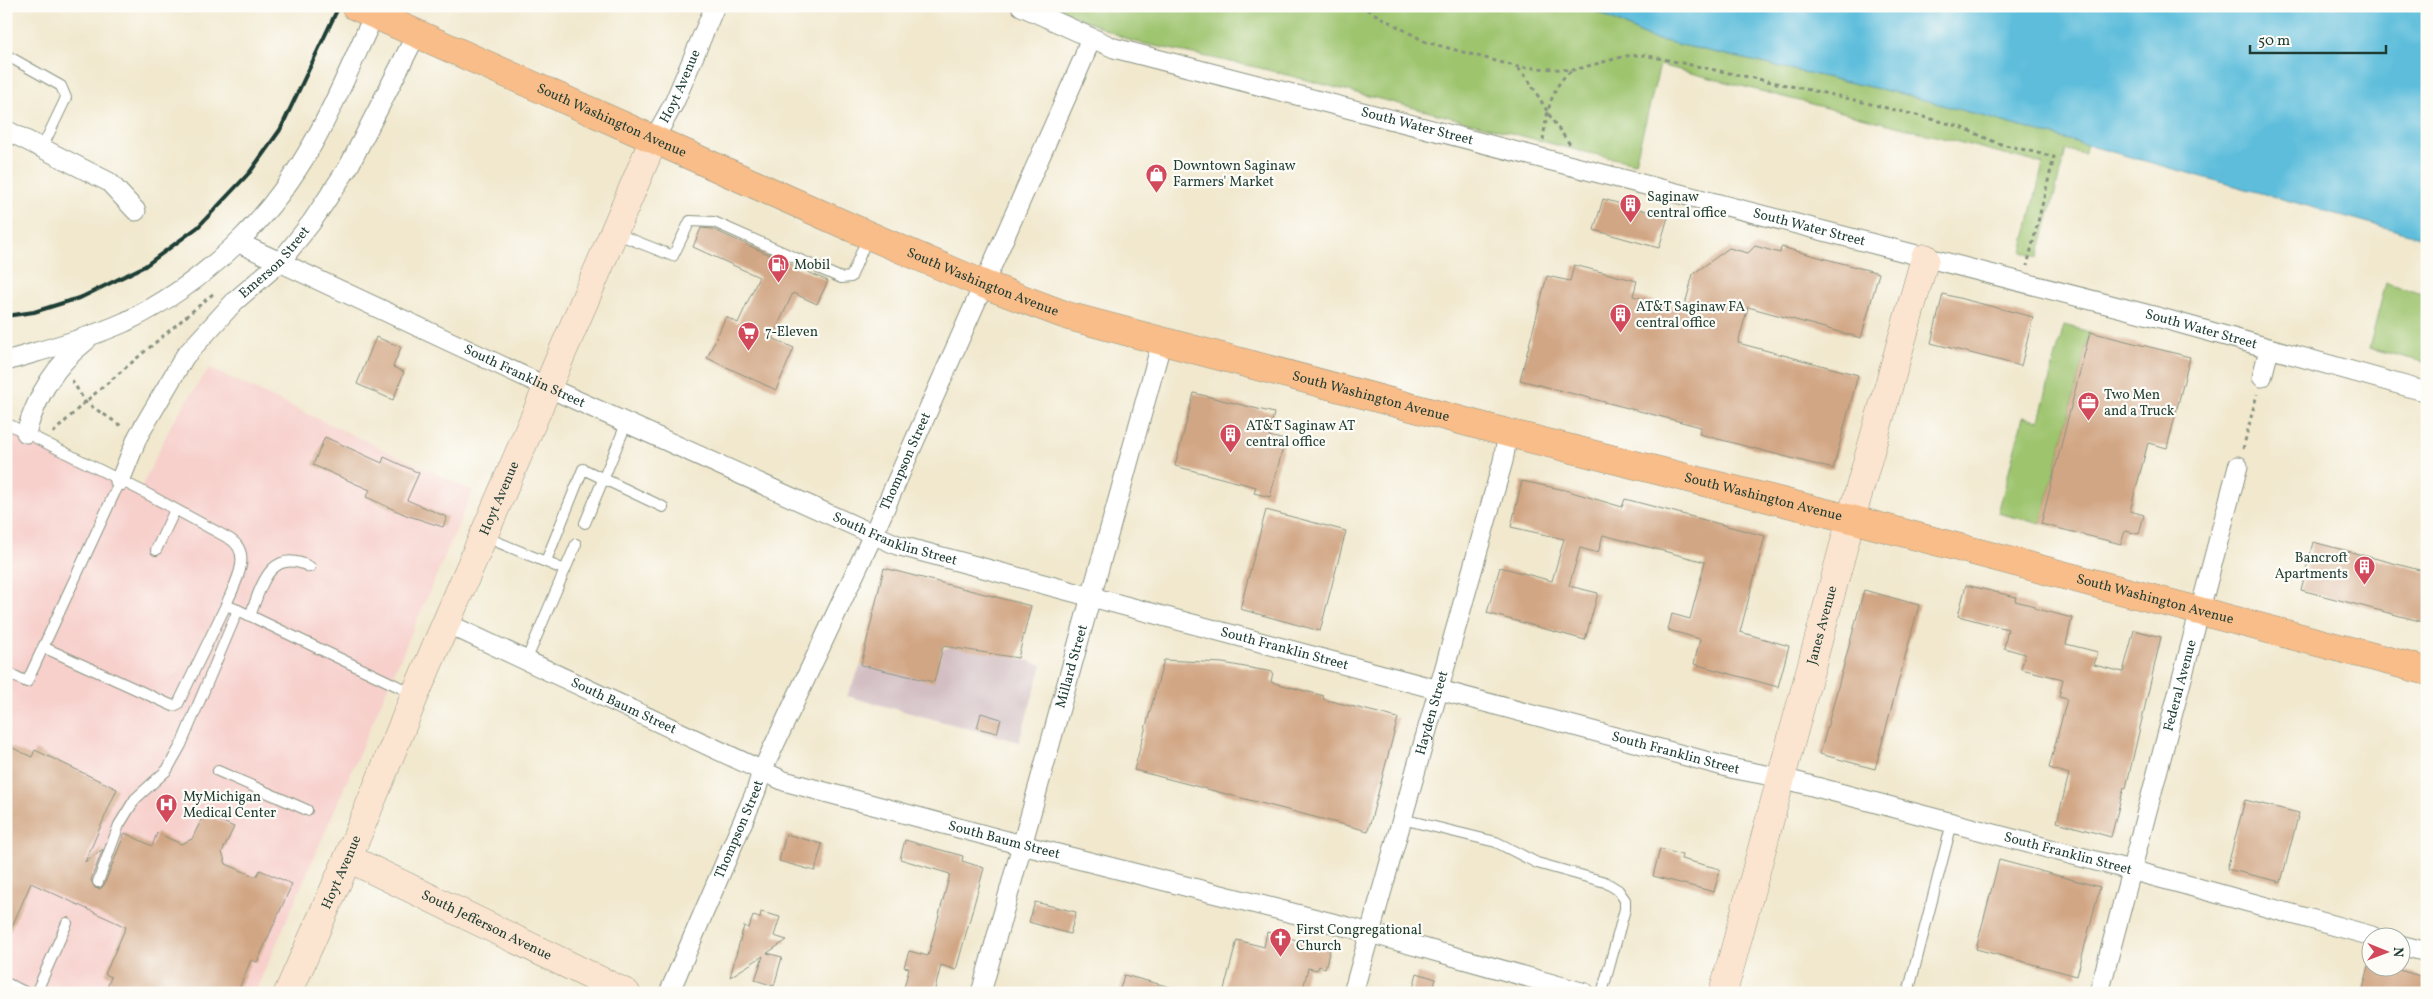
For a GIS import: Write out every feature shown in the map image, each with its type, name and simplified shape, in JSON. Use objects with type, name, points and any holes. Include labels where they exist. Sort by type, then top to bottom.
[{"type":"main road","name":"South Washington Avenue","points":[[365,10],[868,235],[983,284],[1068,316],[1508,433],[1851,519],[2427,671]]},
{"type":"street","name":"Hoyt Avenue","points":[[288,993],[348,858],[414,694],[654,139],[674,103],[715,6]]},
{"type":"street","name":"South Water Street","points":[[1021,6],[1114,48],[2161,318],[2269,350],[2427,392]]},
{"type":"street","points":[[6,361],[93,335],[157,305],[201,275],[239,243],[280,195],[312,145],[365,10]]},
{"type":"street","name":"Emerson Street","points":[[120,481],[138,436],[185,356],[235,301],[280,262],[311,222],[349,166],[417,33]]},
{"type":"street","name":"Thompson Street","points":[[669,993],[756,790],[762,771],[873,535],[1084,57],[1090,38]]},
{"type":"street","points":[[6,130],[109,182],[136,211]]},
{"type":"street","name":"South Franklin Street","points":[[239,243],[547,387],[897,545],[1736,769],[1782,778],[2360,933]]},
{"type":"street","name":"Janes Avenue","points":[[1723,993],[1851,519],[1925,258]]},
{"type":"street","points":[[26,433],[41,394],[61,362],[93,335]]},
{"type":"street","name":"Millard Street","points":[[981,993],[1162,341]]},
{"type":"street","points":[[2262,377],[2269,350]]},
{"type":"street","name":"Hayden Street","points":[[1353,993],[1440,690],[1503,461],[1508,433]]},
{"type":"street","name":"Federal Avenue","points":[[2099,993],[2238,466]]},
{"type":"street","name":"South Baum Street","points":[[446,623],[784,781],[1022,845],[1370,933],[1585,993]]},
{"type":"street","name":"South Jefferson Avenue","points":[[348,858],[626,993]]},
{"type":"street","points":[[2410,948],[2427,952]]},
{"type":"lane","points":[[6,55],[61,86],[66,98],[42,148]]},
{"type":"lane","points":[[614,233],[673,256],[690,221],[714,222],[841,278],[851,277],[868,235]]},
{"type":"lane","points":[[586,523],[627,422]]},
{"type":"lane","points":[[6,423],[238,544],[242,562],[226,605],[178,704],[173,706],[43,647]]},
{"type":"lane","points":[[546,561],[583,469],[664,507]]},
{"type":"lane","points":[[6,672],[27,682],[120,481]]},
{"type":"lane","points":[[156,550],[175,510]]},
{"type":"lane","points":[[483,536],[566,570]]},
{"type":"lane","points":[[526,661],[576,544]]},
{"type":"lane","points":[[250,616],[265,577],[274,565],[291,561],[301,562],[310,568]]},
{"type":"lane","points":[[226,605],[414,694]]},
{"type":"lane","points":[[98,882],[119,825],[135,799],[167,770],[181,745],[238,610]]},
{"type":"lane","points":[[218,771],[307,810]]},
{"type":"lane","points":[[1402,819],[1496,842],[1537,864],[1614,886],[1624,900],[1625,909],[1602,993]]},
{"type":"lane","points":[[1908,993],[1952,823]]},
{"type":"lane","points":[[36,993],[68,923]]},
{"type":"lane","points":[[6,983],[27,993]]},
{"type":"path","points":[[1360,6],[1403,32],[1426,42],[1518,67],[1573,70]]},
{"type":"path","points":[[1541,157],[1547,111],[1565,74],[1573,70],[1626,56],[1644,55],[1838,96],[1961,127],[1997,143],[2054,157],[2022,283]]},
{"type":"path","points":[[1518,67],[1528,79],[1584,168]]},
{"type":"path","points":[[44,442],[85,402],[214,292]]},
{"type":"path","points":[[61,362],[85,402],[138,436]]},
{"type":"path","points":[[2238,466],[2262,377]]},
{"type":"shaded area","name":"MyMichigan Medical Center","points":[[209,368],[473,491],[255,993],[6,993],[6,423],[140,490],[171,425]]},
{"type":"shaded area","points":[[952,647],[1018,658],[1042,665],[1019,742],[847,696],[861,665],[934,682],[943,649]]},
{"type":"green space","points":[[1053,6],[1585,6],[1650,38],[1906,95],[2087,145],[2084,154],[2066,150],[2038,258],[2022,252],[2043,164],[1660,65],[1635,163],[1580,151],[1260,68],[1131,41]]},
{"type":"green space","points":[[2386,283],[2427,294],[2427,363],[2369,348]]},
{"type":"green space","points":[[2064,325],[2090,332],[2041,524],[1998,513],[2023,417],[2039,420]]},
{"type":"water","points":[[1585,6],[2427,6],[2427,239],[1906,95],[1650,38]]},
{"type":"building","name":"Saginaw central office","points":[[1603,199],[1668,217],[1659,248],[1594,230]]},
{"type":"building","points":[[701,228],[712,229],[828,281],[817,304],[793,293],[772,338],[794,348],[776,390],[707,358],[726,317],[738,323],[759,277],[693,247]]},
{"type":"building","points":[[1755,246],[1780,253],[1781,247],[1879,273],[1861,338],[1748,307],[1738,343],[1858,375],[1833,469],[1699,434],[1701,427],[1520,380],[1547,276],[1570,281],[1574,265],[1637,281],[1633,296],[1684,309],[1693,274],[1729,248],[1748,253]]},
{"type":"building","points":[[1943,294],[2033,317],[2021,366],[1931,343]]},
{"type":"building","points":[[2090,332],[2190,357],[2167,448],[2148,443],[2130,511],[2144,515],[2139,534],[2125,531],[2121,544],[2041,524]]},
{"type":"building","points":[[376,337],[401,347],[393,367],[404,372],[393,400],[357,384]]},
{"type":"building","name":"AT&T Saginaw AT central office","points":[[1194,393],[1274,413],[1269,436],[1285,440],[1270,497],[1254,493],[1256,487],[1175,466]]},
{"type":"building","points":[[325,437],[382,463],[384,457],[419,473],[407,500],[447,517],[443,527],[406,515],[366,497],[370,490],[313,465]]},
{"type":"building","points":[[1522,481],[1565,490],[1622,507],[1625,499],[1765,536],[1740,632],[1789,646],[1778,687],[1694,664],[1700,639],[1668,630],[1672,614],[1690,619],[1705,562],[1603,535],[1598,553],[1580,548],[1569,586],[1598,593],[1585,640],[1487,613],[1500,567],[1552,581],[1564,539],[1511,527]]},
{"type":"building","points":[[1266,510],[1346,531],[1320,631],[1240,609]]},
{"type":"building","name":"Bancroft Apartments","points":[[2313,542],[2427,572],[2427,623],[2301,590]]},
{"type":"building","points":[[884,568],[1031,606],[1018,658],[943,646],[934,682],[861,665]]},
{"type":"building","points":[[1966,585],[2016,597],[2015,601],[2072,618],[2066,644],[2098,652],[2094,665],[2123,672],[2134,630],[2161,637],[2126,788],[2124,787],[2111,837],[2057,822],[2069,774],[2049,768],[2067,699],[2059,697],[2063,679],[2021,669],[2025,654],[2004,648],[2008,629],[1958,616]]},
{"type":"building","points":[[1864,590],[1919,605],[1875,769],[1820,754]]},
{"type":"building","points":[[1164,660],[1223,663],[1273,672],[1271,682],[1324,696],[1323,699],[1398,718],[1368,831],[1134,770]]},
{"type":"building","points":[[981,713],[1001,719],[997,733],[977,728]]},
{"type":"building","points":[[6,745],[32,757],[35,750],[117,789],[85,862],[103,849],[91,880],[95,888],[100,889],[104,885],[125,833],[152,846],[157,833],[181,844],[192,839],[204,814],[234,827],[222,852],[226,864],[256,877],[260,870],[292,884],[257,962],[251,960],[237,993],[105,993],[111,977],[105,974],[126,927],[31,883],[6,940]]},
{"type":"building","points":[[2245,800],[2299,813],[2281,882],[2227,869]]},
{"type":"building","points":[[786,834],[822,844],[815,871],[779,861]]},
{"type":"building","points":[[905,840],[963,856],[962,861],[984,868],[956,970],[941,965],[934,993],[907,993],[908,989],[904,988],[909,968],[904,967],[909,951],[928,956],[950,874],[900,859]]},
{"type":"building","points":[[1660,849],[1682,855],[1681,859],[1720,869],[1714,892],[1653,876]]},
{"type":"building","points":[[1999,860],[2100,887],[2077,976],[1976,949]]},
{"type":"building","points":[[1035,902],[1076,912],[1070,934],[1029,922]]},
{"type":"building","points":[[761,912],[780,917],[774,936],[787,940],[767,953],[782,957],[774,986],[755,980],[763,956],[730,977],[744,926],[749,928],[753,916],[760,918]]},
{"type":"building","name":"First Congregational Church","points":[[1267,932],[1330,949],[1325,968],[1319,966],[1317,970],[1308,968],[1302,993],[1223,993],[1237,940],[1264,947]]},
{"type":"building","points":[[1417,973],[1436,979],[1432,993],[1412,993]]},
{"type":"building","points":[[2410,973],[2427,978],[2427,993],[2362,993],[2366,976],[2410,976]]},
{"type":"building","points":[[1124,975],[1174,988],[1174,993],[1119,993]]},
{"type":"railway","points":[[6,316],[34,312],[82,297],[145,266],[198,227],[250,172],[280,130],[339,6]]},
{"type":"place","name":"Downtown Saginaw Farmers' Market","points":[[1157,193]]},
{"type":"place","name":"Saginaw central office","points":[[1631,224]]},
{"type":"place","name":"Mobil","points":[[778,284]]},
{"type":"place","name":"AT&T Saginaw FA central office","points":[[1620,334]]},
{"type":"place","name":"7-Eleven","points":[[749,351]]},
{"type":"place","name":"Two Men and a Truck","points":[[2088,422]]},
{"type":"place","name":"AT&T Saginaw AT central office","points":[[1230,453]]},
{"type":"place","name":"Bancroft Apartments","points":[[2364,585]]},
{"type":"place","name":"MyMichigan Medical Center","points":[[167,824]]},
{"type":"place","name":"First Congregational Church","points":[[1280,957]]}]
